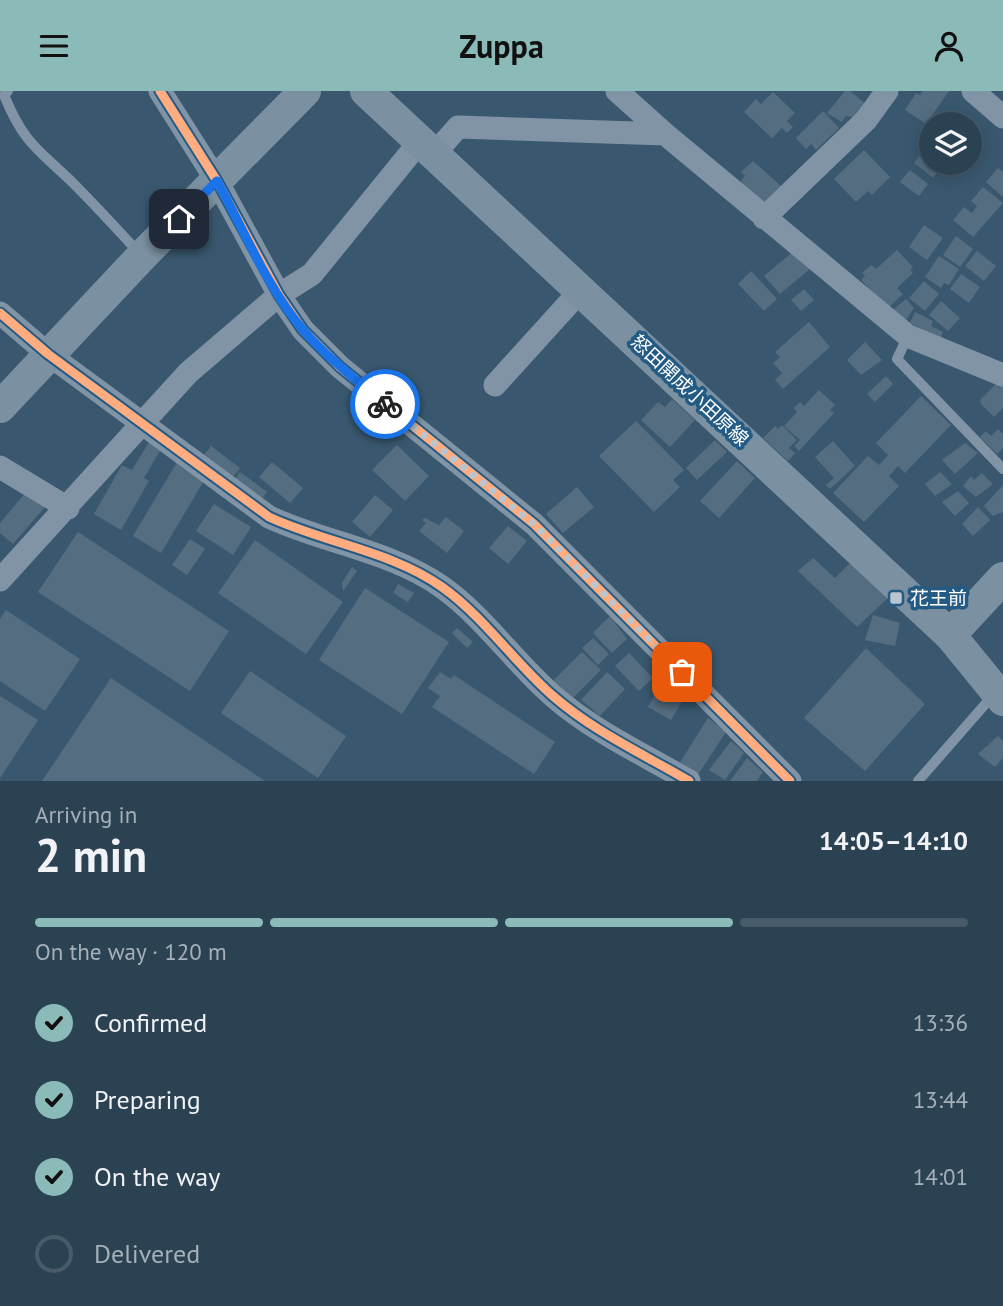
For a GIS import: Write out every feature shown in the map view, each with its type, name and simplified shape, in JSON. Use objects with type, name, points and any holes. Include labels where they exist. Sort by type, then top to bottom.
[{"type":"main road","points":[[0,407],[142,256],[305,91]]},
{"type":"main road","name":"怒田開成小田原線","points":[[366,91],[582,289],[950,635],[1000,695]]},
{"type":"main road","points":[[950,635],[1003,578]]},
{"type":"street","points":[[160,91],[217,181],[279,295],[303,330],[340,367],[534,524],[776,776]]},
{"type":"street","points":[[617,91],[764,218],[908,336],[1003,375]]},
{"type":"street","points":[[764,218],[866,120],[887,91]]},
{"type":"street","points":[[976,92],[1003,117]]},
{"type":"street","points":[[0,580],[145,425],[188,373],[279,295],[312,274],[428,147],[457,127],[665,134]]},
{"type":"street","points":[[495,385],[582,289]]},
{"type":"street","points":[[0,313],[48,354],[269,517],[297,530],[400,565],[444,588],[552,695],[580,717],[689,781]]},
{"type":"street","points":[[0,467],[68,508]]},
{"type":"lane","points":[[4,93],[16,125],[35,150],[71,181],[142,256]]},
{"type":"lane","points":[[908,336],[897,359],[1003,469]]},
{"type":"lane","points":[[918,781],[1000,695]]},
{"type":"building","points":[[845,91],[850,91],[867,105],[857,118],[846,116],[842,122],[827,113]]},
{"type":"building","points":[[923,91],[949,91],[934,112],[919,112],[919,119],[905,110],[916,93],[920,95]]},
{"type":"building","points":[[773,92],[795,113],[787,121],[793,127],[787,133],[782,128],[772,138],[744,112],[756,99],[761,104]]},
{"type":"building","points":[[823,111],[839,128],[816,150],[811,144],[806,149],[796,138]]},
{"type":"building","points":[[864,150],[890,177],[872,195],[868,191],[856,202],[834,179]]},
{"type":"building","points":[[753,161],[781,186],[763,203],[744,189],[746,187],[741,181],[745,176],[741,172]]},
{"type":"building","points":[[998,168],[1003,172],[1003,197],[986,182]]},
{"type":"building","points":[[910,170],[928,184],[919,196],[900,182]]},
{"type":"building","points":[[983,187],[1003,203],[973,237],[953,220],[964,207],[972,213],[977,206],[971,201]]},
{"type":"building","points":[[924,225],[943,238],[927,260],[909,247]]},
{"type":"building","points":[[956,236],[973,249],[960,267],[943,255]]},
{"type":"building","points":[[795,250],[811,268],[780,294],[764,276]]},
{"type":"building","points":[[897,250],[913,267],[910,270],[913,273],[897,288],[903,294],[888,308],[861,280],[865,276],[862,273],[871,265],[876,269]]},
{"type":"building","points":[[977,251],[996,266],[984,281],[965,266]]},
{"type":"building","points":[[939,256],[959,269],[949,285],[944,283],[941,288],[925,277]]},
{"type":"building","points":[[751,271],[777,299],[764,311],[738,284]]},
{"type":"building","points":[[961,274],[980,287],[969,303],[950,289]]},
{"type":"building","points":[[924,281],[939,294],[925,311],[909,298]]},
{"type":"building","points":[[804,289],[814,300],[801,311],[791,300]]},
{"type":"building","points":[[906,299],[914,308],[904,323],[893,310]]},
{"type":"building","points":[[941,301],[960,318],[948,331],[929,315]]},
{"type":"building","points":[[915,312],[933,321],[931,326],[943,332],[940,339],[910,323]]},
{"type":"building","points":[[809,322],[830,347],[783,389],[775,380],[782,373],[773,363],[780,357],[775,352]]},
{"type":"building","points":[[865,342],[882,360],[861,375],[847,360]]},
{"type":"building","points":[[886,376],[893,384],[875,402],[867,394]]},
{"type":"building","points":[[996,384],[1000,387],[1003,384],[1003,408],[994,417],[980,400]]},
{"type":"building","points":[[819,390],[835,405],[830,410],[834,413],[799,451],[794,446],[800,440],[784,426],[797,412],[794,408],[800,402],[804,406]]},
{"type":"building","points":[[921,396],[951,425],[905,473],[898,466],[889,476],[899,486],[864,522],[833,493],[868,456],[879,465],[888,455],[876,443]]},
{"type":"building","points":[[672,399],[695,420],[670,447],[641,420],[658,402],[665,407]]},
{"type":"building","points":[[636,421],[684,470],[673,480],[680,487],[654,512],[599,456]]},
{"type":"building","points":[[782,425],[797,440],[789,448],[795,453],[788,461],[763,438],[775,426],[778,429]]},
{"type":"building","points":[[998,429],[1003,434],[1003,448],[997,454],[980,437],[986,431],[991,436]]},
{"type":"building","points":[[715,440],[727,452],[697,480],[686,468]]},
{"type":"building","points":[[833,441],[855,466],[830,489],[826,485],[834,478],[815,457]]},
{"type":"building","points":[[149,442],[161,449],[144,478],[149,481],[121,530],[94,514],[122,465],[132,470]]},
{"type":"building","points":[[965,443],[978,453],[955,474],[942,460]]},
{"type":"building","points":[[397,445],[429,476],[405,501],[372,470]]},
{"type":"building","points":[[211,446],[240,468],[230,481],[202,458]]},
{"type":"building","points":[[737,461],[755,478],[719,518],[700,501]]},
{"type":"building","points":[[177,462],[205,479],[161,553],[133,536]]},
{"type":"building","points":[[272,462],[303,488],[290,503],[259,477]]},
{"type":"building","points":[[240,472],[267,492],[259,503],[232,483]]},
{"type":"building","points":[[940,472],[952,484],[935,496],[925,484]]},
{"type":"building","points":[[982,473],[993,484],[976,497],[963,486],[971,476],[974,480]]},
{"type":"building","points":[[1003,485],[1003,512],[993,516],[984,506]]},
{"type":"building","points":[[577,487],[594,507],[563,533],[546,514]]},
{"type":"building","points":[[958,491],[969,503],[955,516],[942,502]]},
{"type":"building","points":[[26,492],[45,507],[13,544],[0,533],[0,523]]},
{"type":"building","points":[[375,495],[393,510],[370,537],[352,522]]},
{"type":"building","points":[[214,504],[251,527],[233,555],[196,531]]},
{"type":"building","points":[[978,507],[990,520],[973,536],[962,524]]},
{"type":"building","points":[[446,517],[464,531],[447,553],[419,531],[426,523],[422,520],[425,518],[439,525]]},
{"type":"building","points":[[508,526],[527,541],[508,564],[489,548]]},
{"type":"building","points":[[78,532],[229,631],[190,691],[38,592]]},
{"type":"building","points":[[190,539],[205,549],[187,575],[172,565]]},
{"type":"building","points":[[255,540],[343,602],[306,654],[218,593]]},
{"type":"building","points":[[813,558],[835,578],[852,561],[888,598],[857,627],[798,571]]},
{"type":"building","points":[[352,567],[357,571],[343,591],[342,583]]},
{"type":"building","points":[[398,584],[414,593],[408,602],[393,593]]},
{"type":"building","points":[[365,588],[449,642],[402,714],[319,660]]},
{"type":"building","points":[[6,610],[80,659],[45,711],[0,681],[0,619]]},
{"type":"building","points":[[873,615],[900,623],[895,646],[865,640]]},
{"type":"building","points":[[610,616],[627,639],[612,653],[593,633]]},
{"type":"building","points":[[457,628],[473,642],[467,648],[452,633]]},
{"type":"building","points":[[593,638],[609,654],[598,665],[582,648]]},
{"type":"building","points":[[866,648],[925,704],[865,771],[804,718]]},
{"type":"building","points":[[582,652],[601,670],[571,700],[552,682]]},
{"type":"building","points":[[629,653],[653,678],[639,691],[615,666]]},
{"type":"building","points":[[250,671],[346,736],[318,778],[221,713]]},
{"type":"building","points":[[440,672],[451,679],[454,675],[555,742],[534,774],[432,707],[440,696],[428,688]]},
{"type":"building","points":[[607,672],[625,689],[600,716],[581,700]]},
{"type":"building","points":[[665,676],[688,692],[671,720],[648,707]]},
{"type":"building","points":[[111,678],[265,781],[42,781]]},
{"type":"building","points":[[0,696],[38,720],[0,778]]},
{"type":"building","points":[[708,718],[726,732],[697,776],[679,764]]},
{"type":"building","points":[[998,736],[1003,741],[1003,758],[995,767],[978,754]]},
{"type":"building","points":[[731,741],[744,753],[725,780],[709,770]]},
{"type":"building","points":[[747,758],[763,772],[757,781],[730,781]]},
{"type":"cycle path","points":[[160,91],[217,181],[279,295],[303,330],[340,367],[534,524],[790,781]]},
{"type":"cycle path","points":[[0,313],[48,354],[269,517],[380,556],[442,587],[471,612],[539,683],[568,709],[689,781]]},
{"type":"way so far","points":[[385,404],[534,524],[682,672]]},
{"type":"place","name":"花王前","points":[[896,598]]},
{"type":"route","points":[[179,219],[217,181],[279,295],[303,330],[340,367],[385,404]]}]
